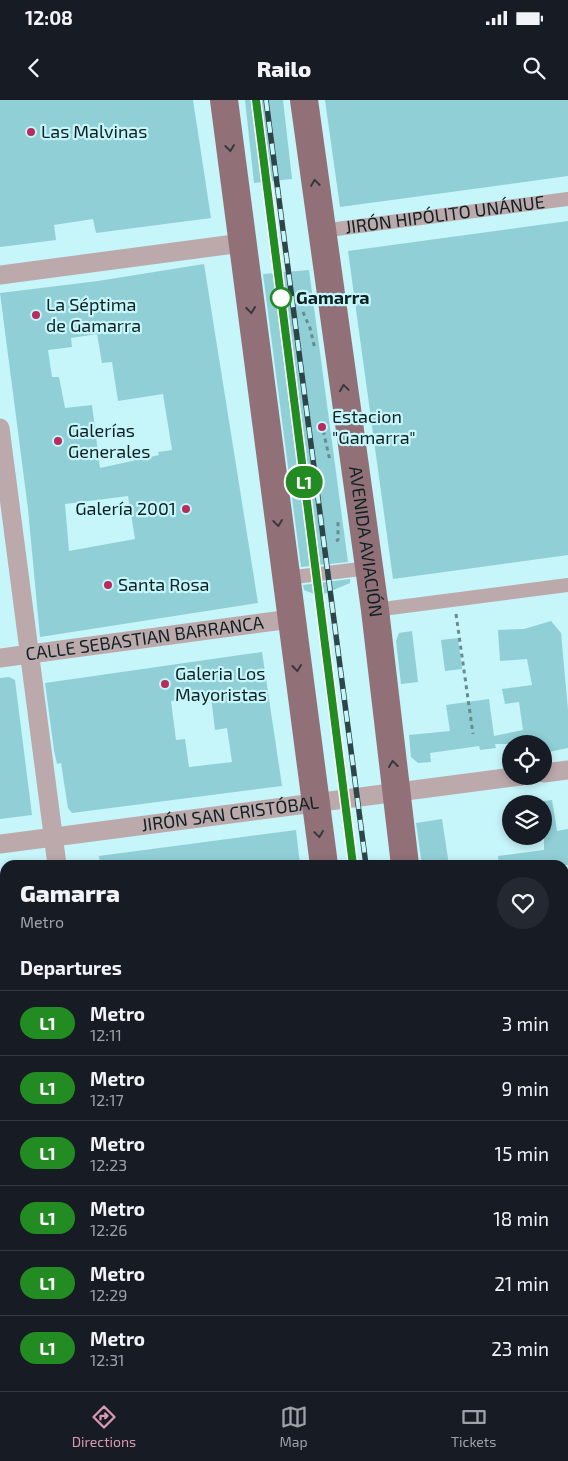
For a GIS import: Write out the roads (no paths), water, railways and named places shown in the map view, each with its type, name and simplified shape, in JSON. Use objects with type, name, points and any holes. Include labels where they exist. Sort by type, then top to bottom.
[{"type":"main road","points":[[224,100],[323,860]]},
{"type":"main road","name":"AVENIDA AVIACIÓN","points":[[304,100],[376,610],[404,860]]},
{"type":"street","name":"JIRÓN HIPÓLITO UNÁNUE","points":[[321,231],[568,199]]},
{"type":"street","points":[[0,275],[242,243]]},
{"type":"street","points":[[0,428],[56,860]]},
{"type":"street","points":[[286,578],[369,568]]},
{"type":"street","points":[[376,610],[568,585]]},
{"type":"street","name":"CALLE SEBASTIAN BARRANCA","points":[[0,658],[291,619]]},
{"type":"street","points":[[552,772],[568,770]]},
{"type":"street","name":"JIRÓN SAN CRISTÓBAL","points":[[0,844],[502,778]]},
{"type":"railway","points":[[256,100],[352,860]]},
{"type":"railway","points":[[266,100],[365,860]]},
{"type":"metro line","name":"L1","points":[[256,100],[352,860]]},
{"type":"place","name":"Las Malvinas","points":[[31,132]]},
{"type":"place","name":"Gamarra","points":[[281,298]]},
{"type":"place","name":"La Séptima de Gamarra","points":[[36,315]]},
{"type":"place","name":"Estacion \"Gamarra\"","points":[[322,427]]},
{"type":"place","name":"Galerías Generales","points":[[58,441]]},
{"type":"place","name":"Galería 2001","points":[[186,509]]},
{"type":"place","name":"Santa Rosa","points":[[108,585]]},
{"type":"place","name":"Galeria Los Mayoristas","points":[[165,684]]}]
